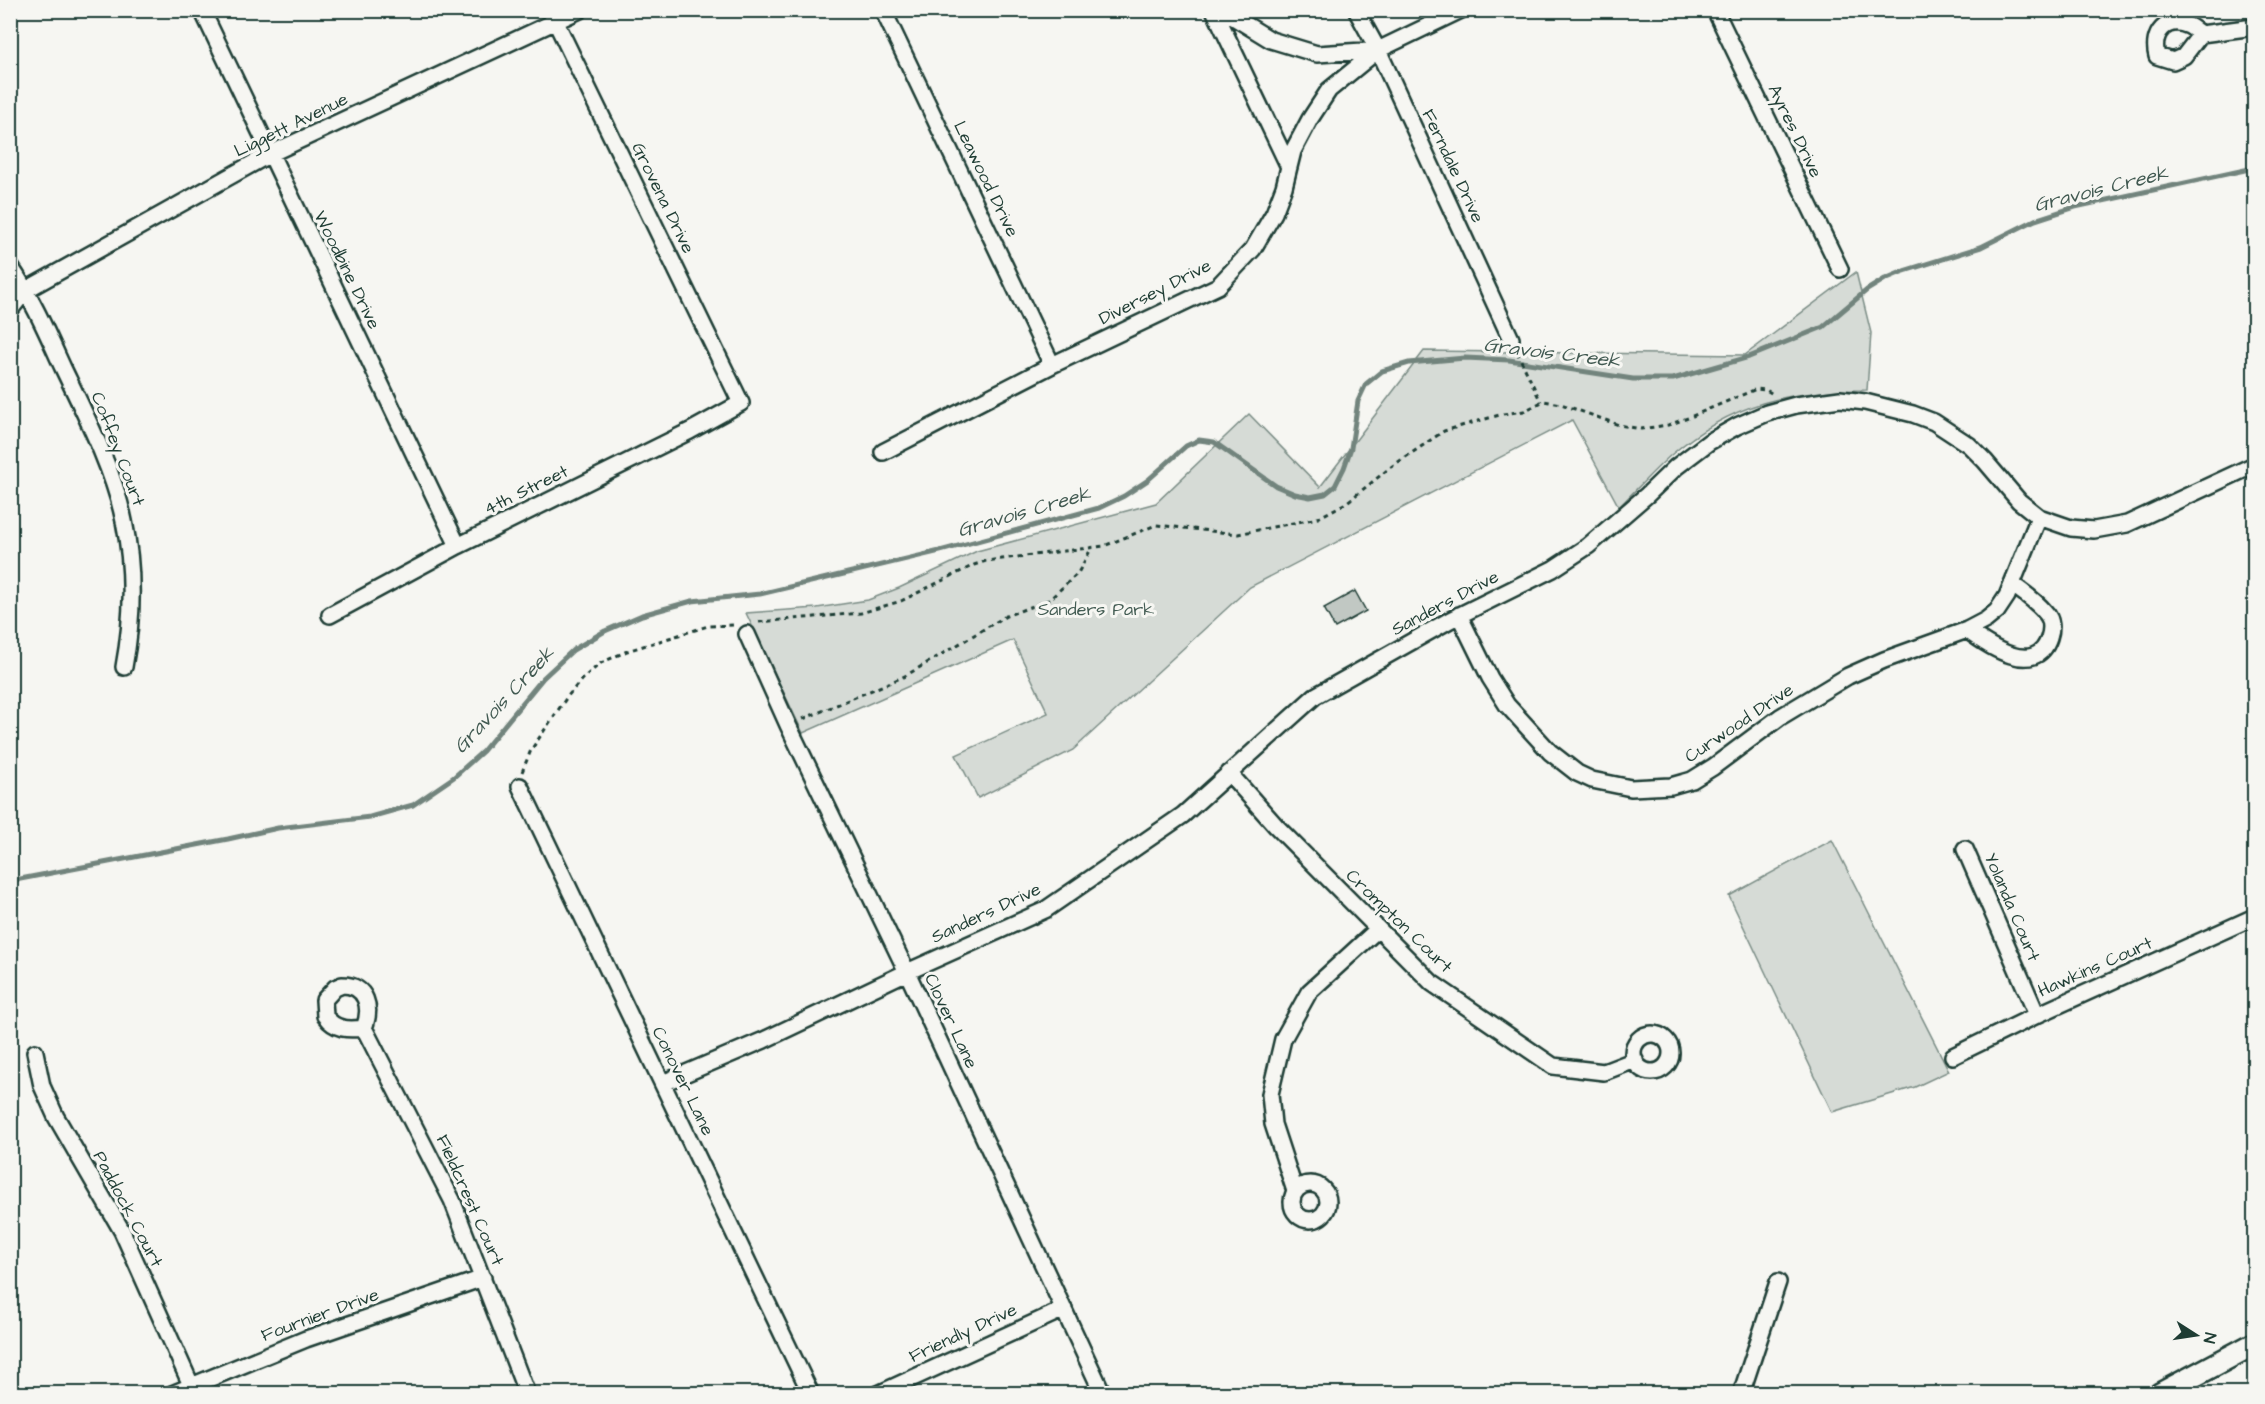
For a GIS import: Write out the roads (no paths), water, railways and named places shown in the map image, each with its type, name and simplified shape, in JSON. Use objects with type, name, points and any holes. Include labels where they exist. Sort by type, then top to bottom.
[{"type":"street","name":"Woodbine Drive","points":[[202,10],[458,546]]},
{"type":"street","name":"Liggett Avenue","points":[[26,290],[270,154],[553,16],[580,10]]},
{"type":"street","name":"Leawood Drive","points":[[883,10],[1053,365]]},
{"type":"street","points":[[1214,10],[1289,167]]},
{"type":"street","name":"Diversey Drive","points":[[1222,10],[1271,40],[1317,54],[1378,50]]},
{"type":"street","name":"Ferndale Drive","points":[[1356,10],[1378,50],[1512,342]]},
{"type":"street","name":"Diversey Drive","points":[[883,452],[1053,365],[1218,286],[1253,249],[1274,213],[1293,151],[1329,90],[1378,50],[1461,10]]},
{"type":"street","name":"Ayres Drive","points":[[1715,10],[1840,269]]},
{"type":"street","name":"Grovena Drive","points":[[553,16],[741,403]]},
{"type":"street","points":[[2201,34],[2254,27]]},
{"type":"street","name":"Coffey Court","points":[[10,266],[26,290],[75,393],[109,472],[124,521],[131,579],[130,635],[124,667]]},
{"type":"street","points":[[10,310],[26,290]]},
{"type":"street","name":"Sanders Drive","points":[[663,1083],[764,1040],[1045,910],[1183,814],[1315,696],[1459,615],[1553,568],[1588,546],[1676,467],[1709,442],[1767,412],[1840,399],[1890,407],[1934,422],[1969,445],[1985,460],[2019,501],[2039,517],[2071,528],[2094,530],[2112,528],[2150,514],[2254,465]]},
{"type":"street","name":"4th Street","points":[[330,615],[458,546],[690,431],[741,403]]},
{"type":"street","name":"Curwood Drive","points":[[1459,615],[1490,678],[1507,705],[1537,740],[1577,773],[1612,786],[1631,789],[1671,786],[1692,780],[1713,767],[1780,717],[1848,676],[1986,621],[1997,611],[2013,585],[2039,517]]},
{"type":"street","points":[[1967,630],[2008,655],[2032,657],[2040,654],[2046,647],[2052,629],[2050,619],[2032,599],[2013,585]]},
{"type":"street","name":"Clover Lane","points":[[748,627],[788,725],[907,972],[1103,1394]]},
{"type":"street","name":"Crompton Court","points":[[1229,773],[1276,826],[1432,983],[1553,1066],[1604,1072],[1635,1060]]},
{"type":"street","name":"Conover Lane","points":[[520,786],[811,1394]]},
{"type":"street","name":"Yolanda Court","points":[[1965,849],[2037,1015]]},
{"type":"street","name":"Hawkins Court","points":[[1953,1056],[2037,1015],[2254,917]]},
{"type":"street","points":[[1296,1191],[1273,1124],[1270,1094],[1283,1039],[1309,992],[1378,929]]},
{"type":"street","name":"Fieldcrest Court","points":[[364,1028],[452,1200],[527,1394]]},
{"type":"street","name":"Paddock Court","points":[[35,1052],[42,1086],[56,1117],[122,1232],[191,1385]]},
{"type":"street","name":"Fournier Drive","points":[[172,1394],[306,1339],[483,1278]]},
{"type":"street","points":[[1741,1394],[1778,1282]]},
{"type":"street","name":"Friendly Drive","points":[[878,1394],[1064,1309]]},
{"type":"street","points":[[2160,1394],[2254,1344]]},
{"type":"waterway","name":"Gravois Creek","points":[[10,881],[278,828],[370,817],[413,805],[454,777],[483,751],[543,678],[573,650],[605,631],[642,615],[692,601],[760,594],[940,551],[1099,508],[1124,496],[1148,480],[1186,446],[1199,440],[1214,442],[1276,486],[1310,497],[1325,494],[1335,486],[1344,468],[1351,448],[1358,401],[1366,384],[1382,371],[1409,363],[1465,358],[1509,360],[1633,379],[1673,379],[1749,357],[1823,327],[1867,290],[1885,279],[1981,247],[2035,220],[2075,207],[2254,168]]},
{"type":"park label","name":"Sanders Park","points":[[1096,609]]}]
